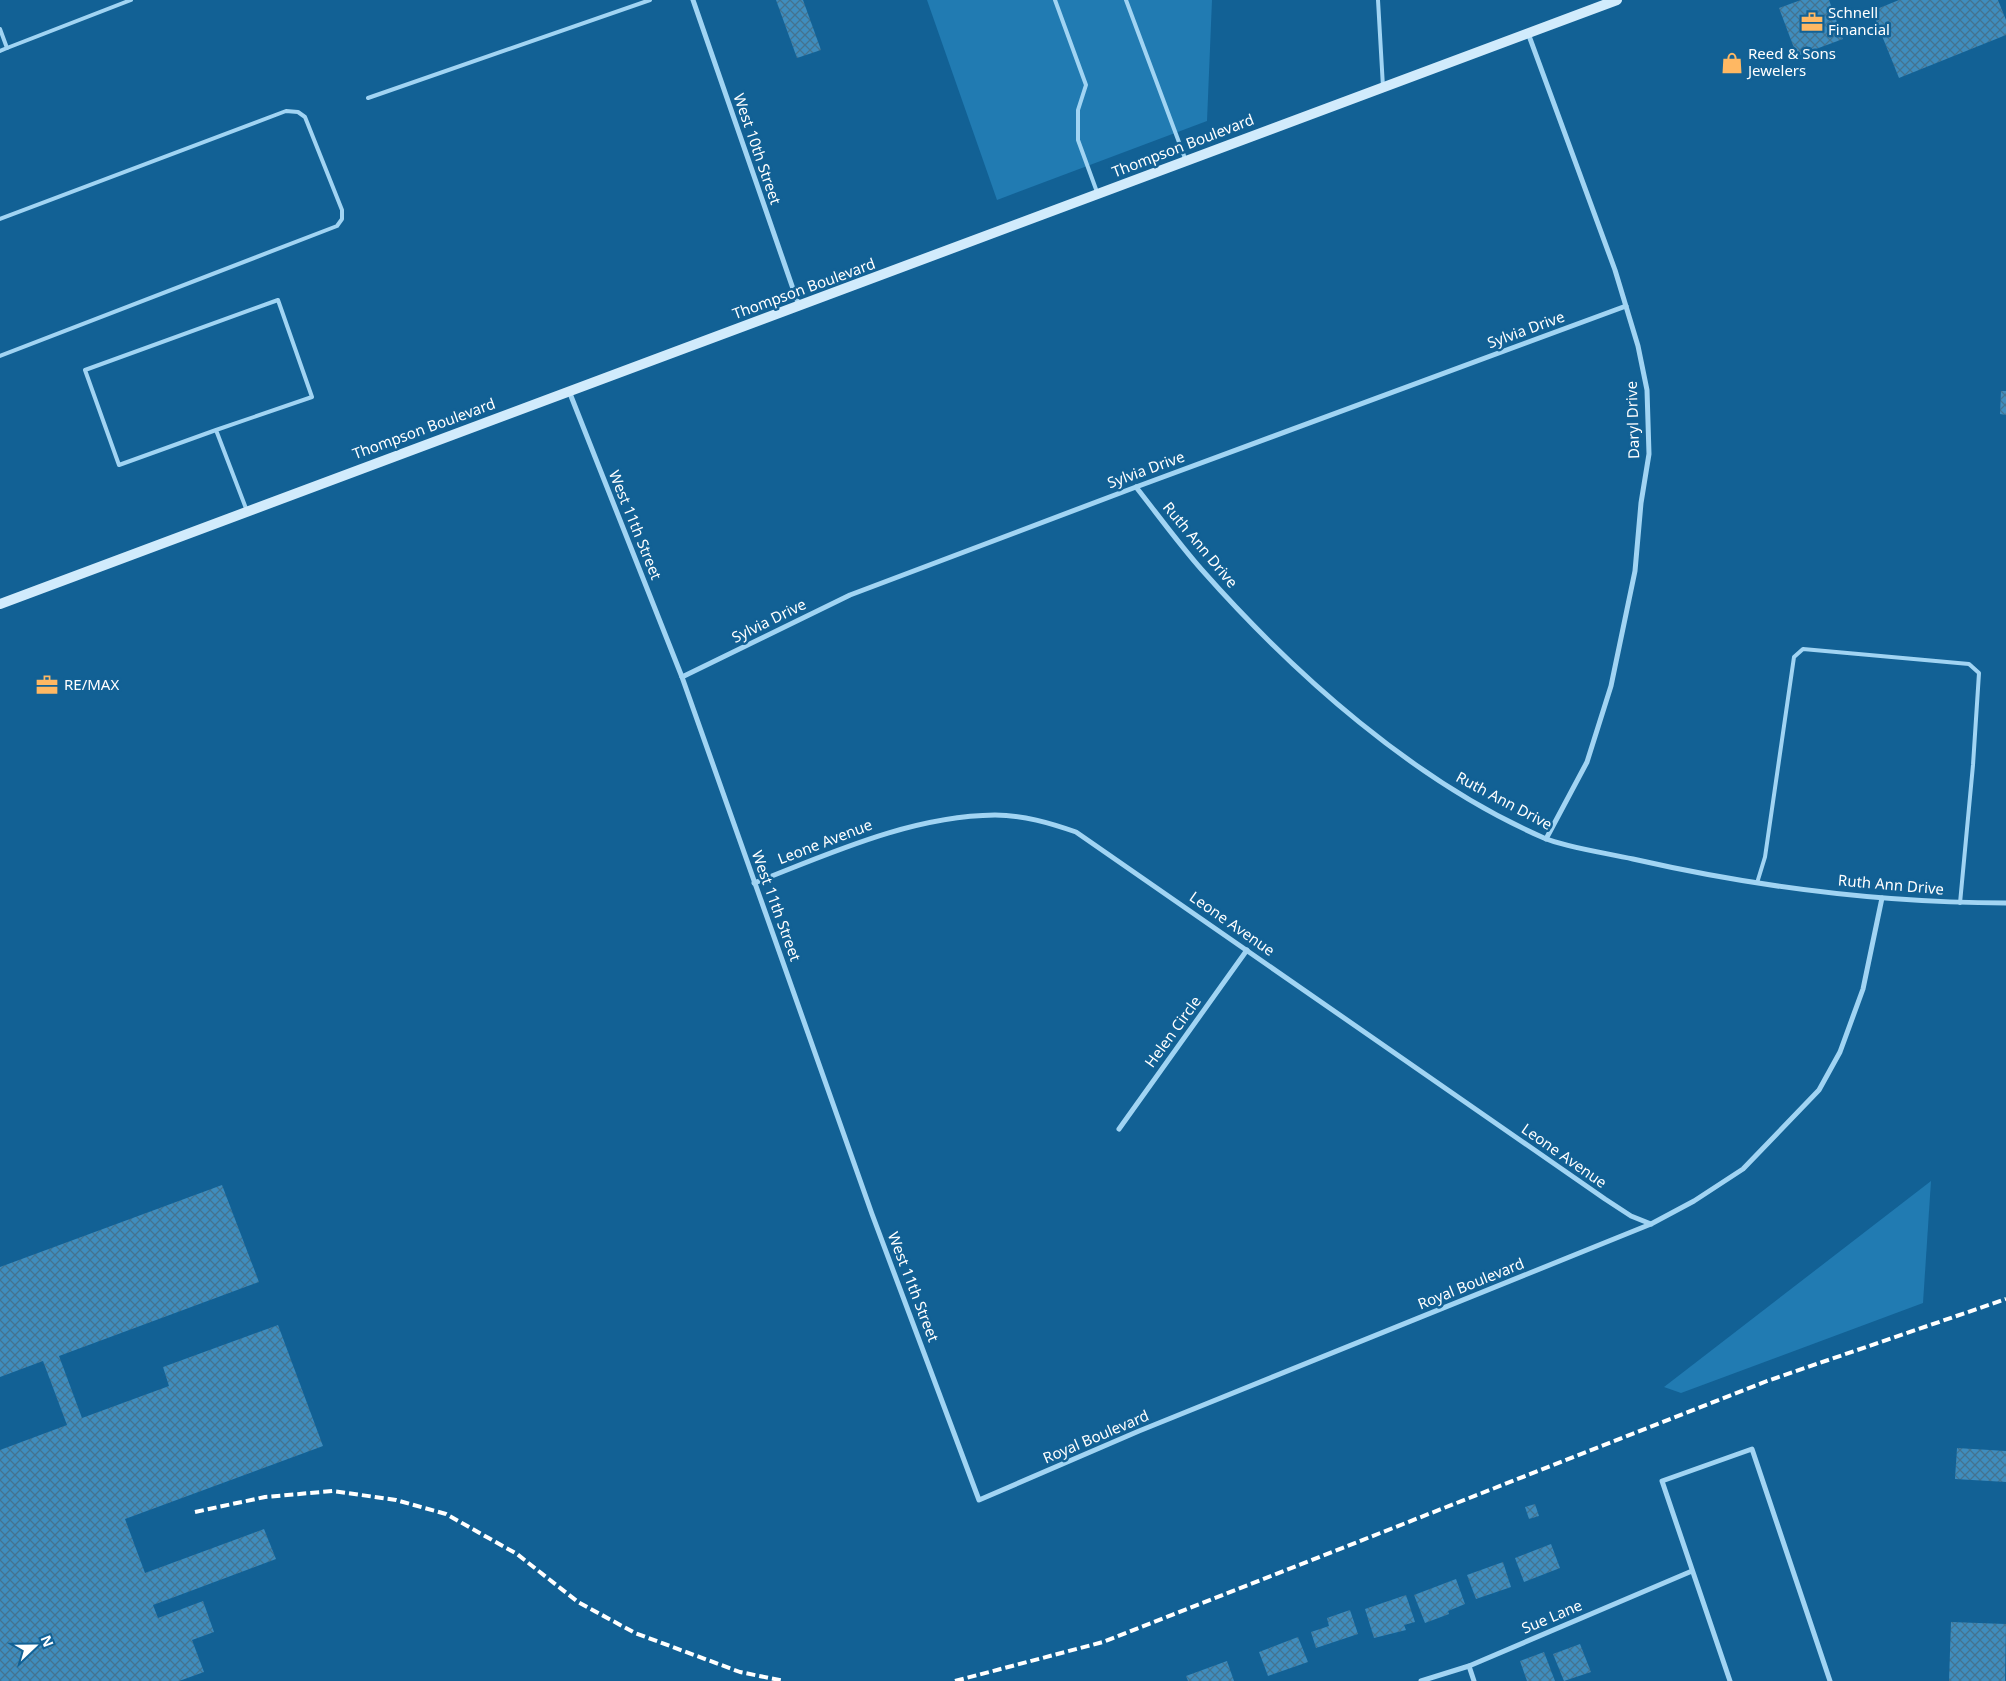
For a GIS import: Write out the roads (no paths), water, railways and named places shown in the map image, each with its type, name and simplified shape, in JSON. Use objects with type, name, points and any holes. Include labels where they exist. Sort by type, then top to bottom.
[{"type":"main road","name":"Thompson Boulevard","points":[[0,604],[1528,33],[1592,4],[1617,0]]},
{"type":"street","name":"West 10th Street","points":[[693,0],[799,307]]},
{"type":"street","name":"Daryl Drive","points":[[1528,33],[1615,270],[1638,346],[1647,390],[1649,454],[1641,503],[1635,571],[1611,686],[1587,762],[1546,839]]},
{"type":"street","name":"Sylvia Drive","points":[[682,677],[850,595],[1626,306]]},
{"type":"street","name":"West 11th Street","points":[[569,391],[682,677],[872,1214],[954,1431]]},
{"type":"street","name":"Ruth Ann Drive","points":[[1136,487],[1201,569],[1270,643],[1320,688],[1397,751],[1461,796],[1546,839],[1672,868],[1792,890],[1960,903],[2006,903]]},
{"type":"street","name":"Leone Avenue","points":[[754,882],[880,835],[946,820],[995,815],[1037,819],[1076,832],[1605,1199],[1631,1216],[1651,1224]]},
{"type":"street","name":"Royal Boulevard","points":[[954,1431],[979,1500],[1148,1428],[1651,1224],[1694,1201],[1743,1168],[1819,1090],[1840,1052],[1863,989],[1882,898]]},
{"type":"street","name":"Helen Circle","points":[[1119,1129],[1247,950]]},
{"type":"street","points":[[1730,1681],[1662,1481],[1752,1449],[1830,1681]]},
{"type":"street","name":"Sue Lane","points":[[1421,1681],[1469,1666],[1692,1571]]},
{"type":"street","points":[[1469,1666],[1474,1681]]},
{"type":"lane","points":[[0,51],[131,0]]},
{"type":"lane","points":[[368,98],[650,0]]},
{"type":"lane","points":[[1055,0],[1086,85],[1077,117],[1078,140],[1097,194]]},
{"type":"lane","points":[[1126,0],[1186,161]]},
{"type":"lane","points":[[1378,0],[1383,87]]},
{"type":"lane","points":[[0,29],[7,48]]},
{"type":"lane","points":[[0,219],[286,111],[298,112],[305,117],[342,210],[342,219],[337,226],[0,356]]},
{"type":"lane","points":[[278,300],[312,397],[216,430],[119,465],[85,370],[278,300]]},
{"type":"lane","points":[[216,430],[247,511]]},
{"type":"lane","points":[[1758,883],[1765,857],[1794,657],[1803,649],[1969,664],[1979,673],[1973,775],[1960,903]]},
{"type":"railway","points":[[955,1681],[1103,1642],[1767,1381],[2006,1299]]},
{"type":"railway","points":[[195,1512],[265,1497],[333,1491],[396,1500],[446,1514],[517,1554],[578,1602],[635,1633],[740,1672],[784,1681]]},
{"type":"place","name":"Schnell Financial","points":[[1812,22]]},
{"type":"place","name":"Reed & Sons Jewelers","points":[[1732,63]]},
{"type":"place","name":"RE/MAX","points":[[47,685]]}]
